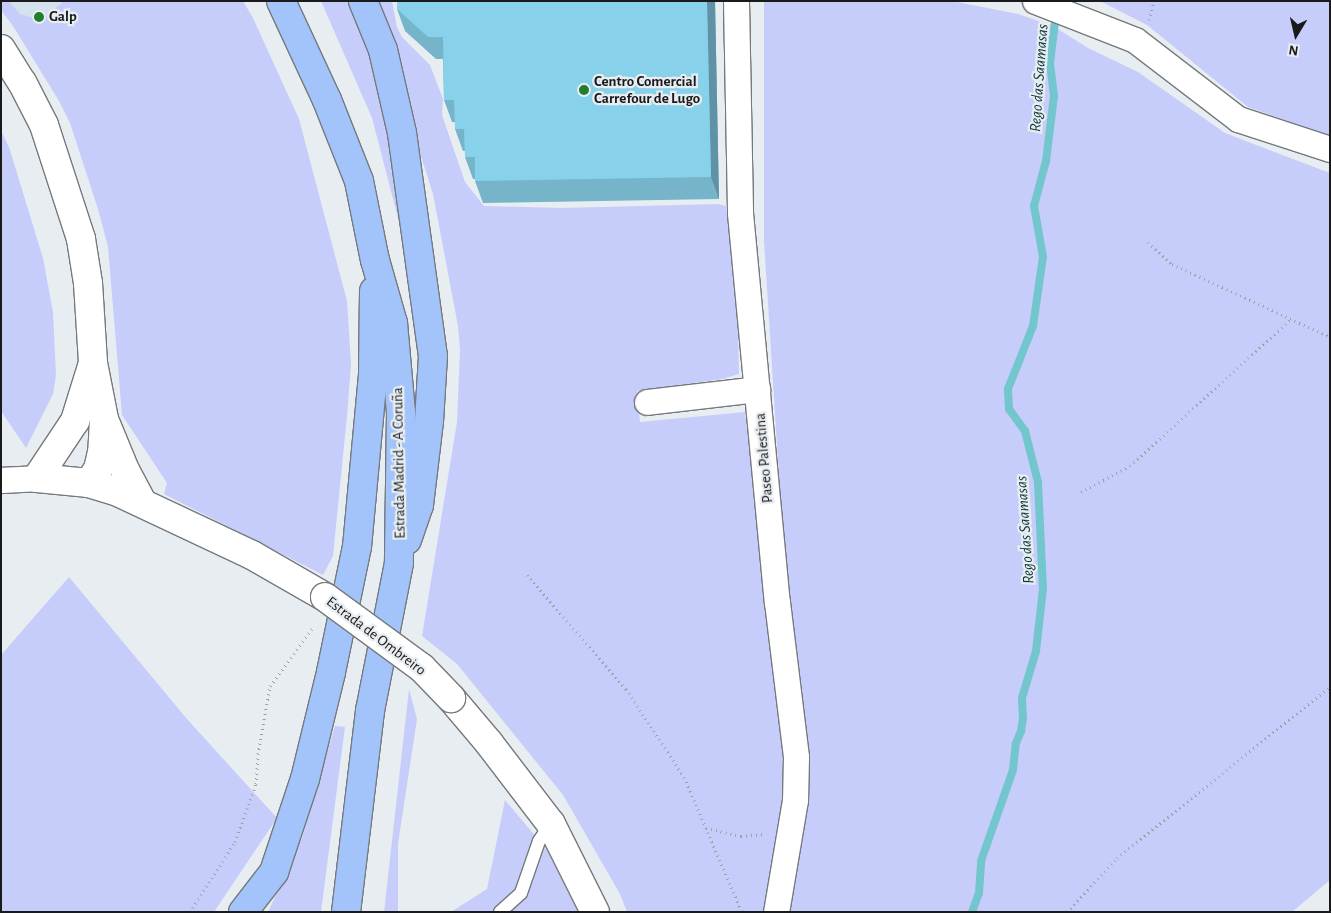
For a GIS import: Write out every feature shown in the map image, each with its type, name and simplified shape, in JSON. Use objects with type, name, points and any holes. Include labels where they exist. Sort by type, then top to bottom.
[{"type":"highway","name":"Estrada Madrid - A Coruña","points":[[281,1],[326,100],[359,181],[374,260],[393,323],[401,412],[399,563],[370,711],[346,912]]},
{"type":"highway","points":[[364,1],[383,50],[402,133],[433,356],[429,421],[420,505],[399,563]]},
{"type":"highway","points":[[243,912],[274,872],[305,779],[357,547],[374,374],[374,260]]},
{"type":"street","name":"Paseo Palestina","points":[[736,1],[740,213],[778,602],[796,758],[796,780],[791,829],[776,912]]},
{"type":"street","points":[[1035,1],[1095,23],[1134,40],[1238,119],[1330,149]]},
{"type":"street","points":[[1,49],[22,82],[44,126],[82,239],[88,283],[93,363],[104,419],[125,470],[142,502]]},
{"type":"street","points":[[1,480],[37,478],[75,421],[93,363]]},
{"type":"street","points":[[646,402],[757,389]]},
{"type":"street","points":[[75,421],[75,464],[85,482],[98,469],[102,452],[104,419]]},
{"type":"street","name":"Estrada de Ombreiro","points":[[37,478],[85,482],[142,502],[252,555],[321,608],[422,668],[451,698],[489,743],[551,824],[596,912]]},
{"type":"lane","points":[[500,912],[521,893],[539,841],[551,824]]},
{"type":"path","points":[[1147,26],[1154,1]]},
{"type":"path","points":[[1148,242],[1172,264],[1330,336]]},
{"type":"path","points":[[1081,492],[1130,466],[1291,319]]},
{"type":"path","points":[[526,575],[626,689],[684,777],[742,912]]},
{"type":"path","points":[[190,912],[235,842],[250,801],[256,784],[258,754],[270,686],[321,608]]},
{"type":"path","points":[[1067,912],[1117,858],[1330,687]]},
{"type":"path","points":[[706,828],[741,836],[791,829]]},
{"type":"shaded area","name":"Galp","points":[[1,1],[85,1],[52,34],[1,10]]},
{"type":"shaded area","points":[[1,1],[9,1],[20,14],[38,19],[45,17],[64,1],[243,1],[253,18],[299,119],[347,301],[351,364],[347,416],[333,556],[323,575],[164,494],[167,483],[122,415],[108,247],[98,209],[70,123],[59,101],[13,26],[1,10]]},
{"type":"shaded area","points":[[321,1],[349,1],[372,61],[388,123],[412,272],[372,118]]},
{"type":"shaded area","points":[[376,1],[392,1],[397,27],[402,37],[430,65],[443,99],[442,115],[465,182],[484,206],[561,208],[718,204],[726,206],[737,291],[739,374],[722,379],[637,391],[640,422],[745,412],[785,757],[785,820],[769,912],[627,912],[620,894],[563,795],[457,664],[422,636],[457,422],[460,350],[458,326],[433,194],[420,153],[404,80]]},
{"type":"shaded area","points":[[764,1],[952,1],[1018,14],[1053,26],[1088,48],[1138,72],[1225,133],[1330,173],[1330,880],[1292,912],[789,912],[803,836],[808,781],[783,539],[764,241]]},
{"type":"shaded area","points":[[1100,1],[1330,1],[1330,136],[1248,107],[1147,25]]},
{"type":"shaded area","points":[[1,131],[9,147],[43,258],[53,312],[56,375],[53,394],[26,448],[1,411]]},
{"type":"shaded area","points":[[69,577],[187,719],[277,818],[214,912],[1,912],[1,655]]},
{"type":"shaded area","points":[[409,689],[417,719],[398,844],[398,912],[384,912]]},
{"type":"shaded area","points":[[335,726],[345,727],[321,912],[268,912],[302,838]]},
{"type":"shaded area","points":[[505,800],[547,850],[578,912],[451,912],[487,889]]},
{"type":"building","name":"Centro Comercial Carrefour de Lugo","points":[[397,1],[707,1],[711,177],[475,181],[475,157],[465,157],[464,129],[455,129],[454,100],[444,100],[443,37],[428,37],[397,9]]},
{"type":"waterway","name":"Rego das Saamasas","points":[[972,912],[979,893],[981,861],[1013,770],[1016,743],[1021,731],[1023,718],[1022,698],[1036,651],[1043,589],[1038,482],[1025,431],[1009,409],[1008,389],[1033,326],[1043,257],[1034,206],[1046,161],[1054,96],[1050,63],[1056,14]]},
{"type":"place","name":"Galp","points":[[39,17]]},
{"type":"place","name":"Centro Comercial Carrefour de Lugo","points":[[584,90]]}]
